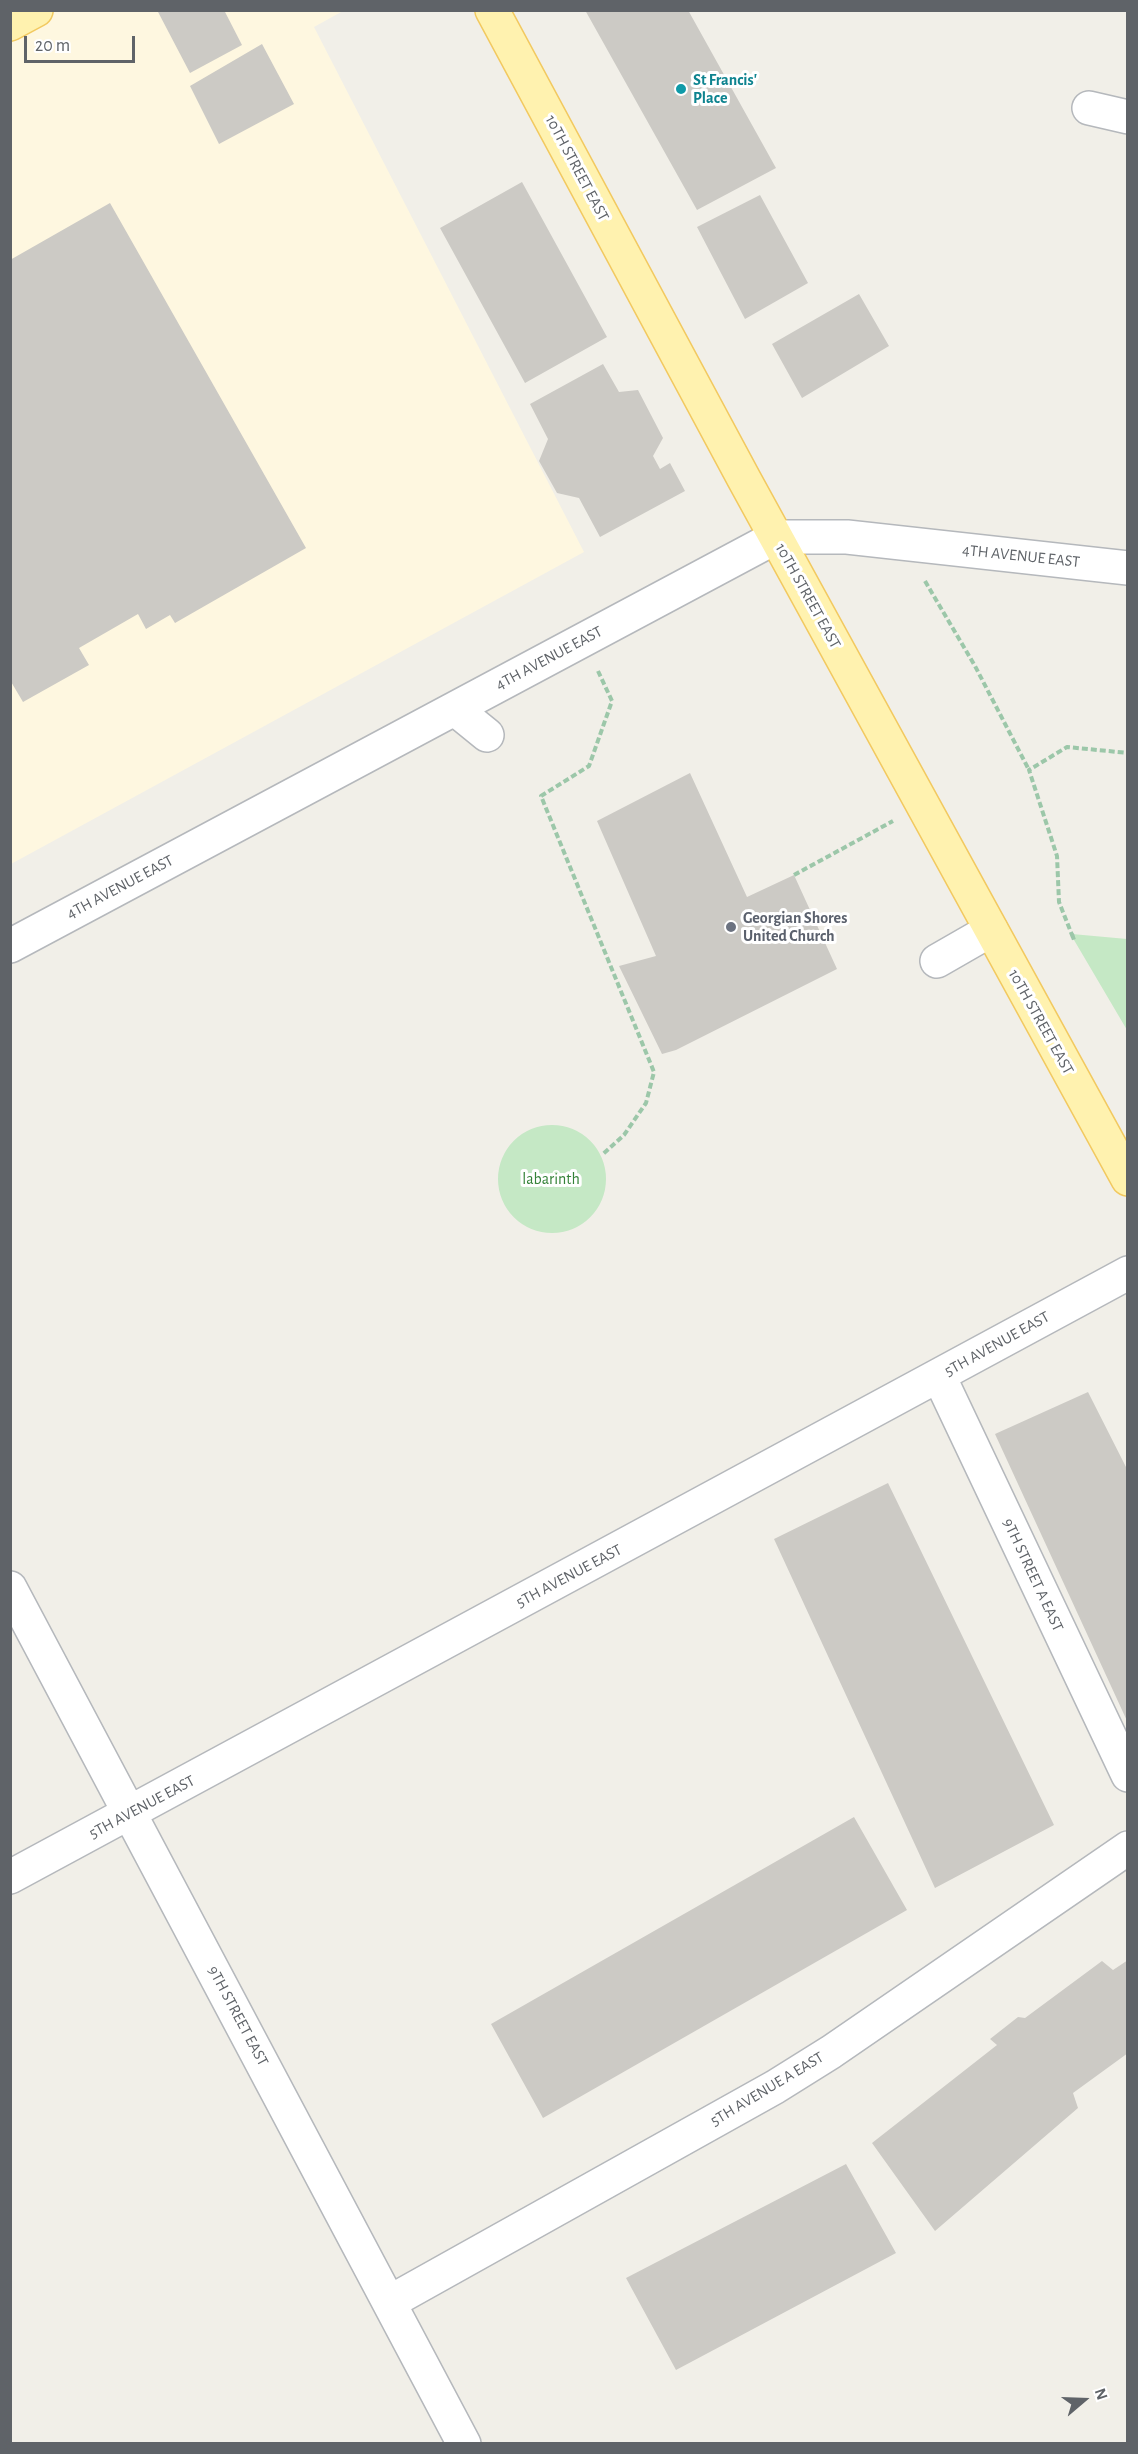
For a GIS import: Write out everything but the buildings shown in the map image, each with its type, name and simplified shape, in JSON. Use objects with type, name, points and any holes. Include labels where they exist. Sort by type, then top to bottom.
[{"type":"main road","points":[[10,24],[36,10]]},
{"type":"main road","name":"10TH STREET EAST","points":[[492,10],[776,537],[1128,1179]]},
{"type":"street","points":[[1089,108],[1128,117]]},
{"type":"street","name":"4TH AVENUE EAST","points":[[10,946],[776,537],[847,537],[1128,568]]},
{"type":"street","points":[[455,708],[487,735]]},
{"type":"street","points":[[937,961],[991,930]]},
{"type":"street","name":"5TH AVENUE EAST","points":[[10,1877],[1128,1273]]},
{"type":"street","name":"9TH STREET A EAST","points":[[939,1376],[1128,1775]]},
{"type":"street","name":"9TH STREET EAST","points":[[10,1588],[464,2444]]},
{"type":"street","name":"5TH AVENUE A EAST","points":[[390,2302],[775,2087],[831,2052],[1128,1848]]},
{"type":"path","points":[[904,544],[975,666],[1029,770],[1057,856],[1059,902],[1074,940],[1071,934]]},
{"type":"path","points":[[585,639],[612,701],[589,766],[541,796],[654,1072],[646,1104],[624,1135],[602,1155]]},
{"type":"path","points":[[1029,770],[1067,747],[1128,753]]},
{"type":"path","points":[[794,875],[923,805]]},
{"type":"shaded area","points":[[11,11],[343,11],[314,27],[584,552],[11,864]]},
{"type":"green space","points":[[1072,934],[1127,939],[1127,1030],[1074,940]]},
{"type":"green space","name":"labarinth","points":[[552,1125],[573,1129],[591,1140],[602,1158],[606,1179],[602,1200],[591,1218],[573,1229],[552,1233],[531,1229],[513,1218],[502,1200],[498,1179],[502,1158],[513,1140],[531,1129]]},
{"type":"place","name":"St Francis' Place","points":[[681,89]]},
{"type":"place","name":"Georgian Shores United Church","points":[[731,927]]}]
